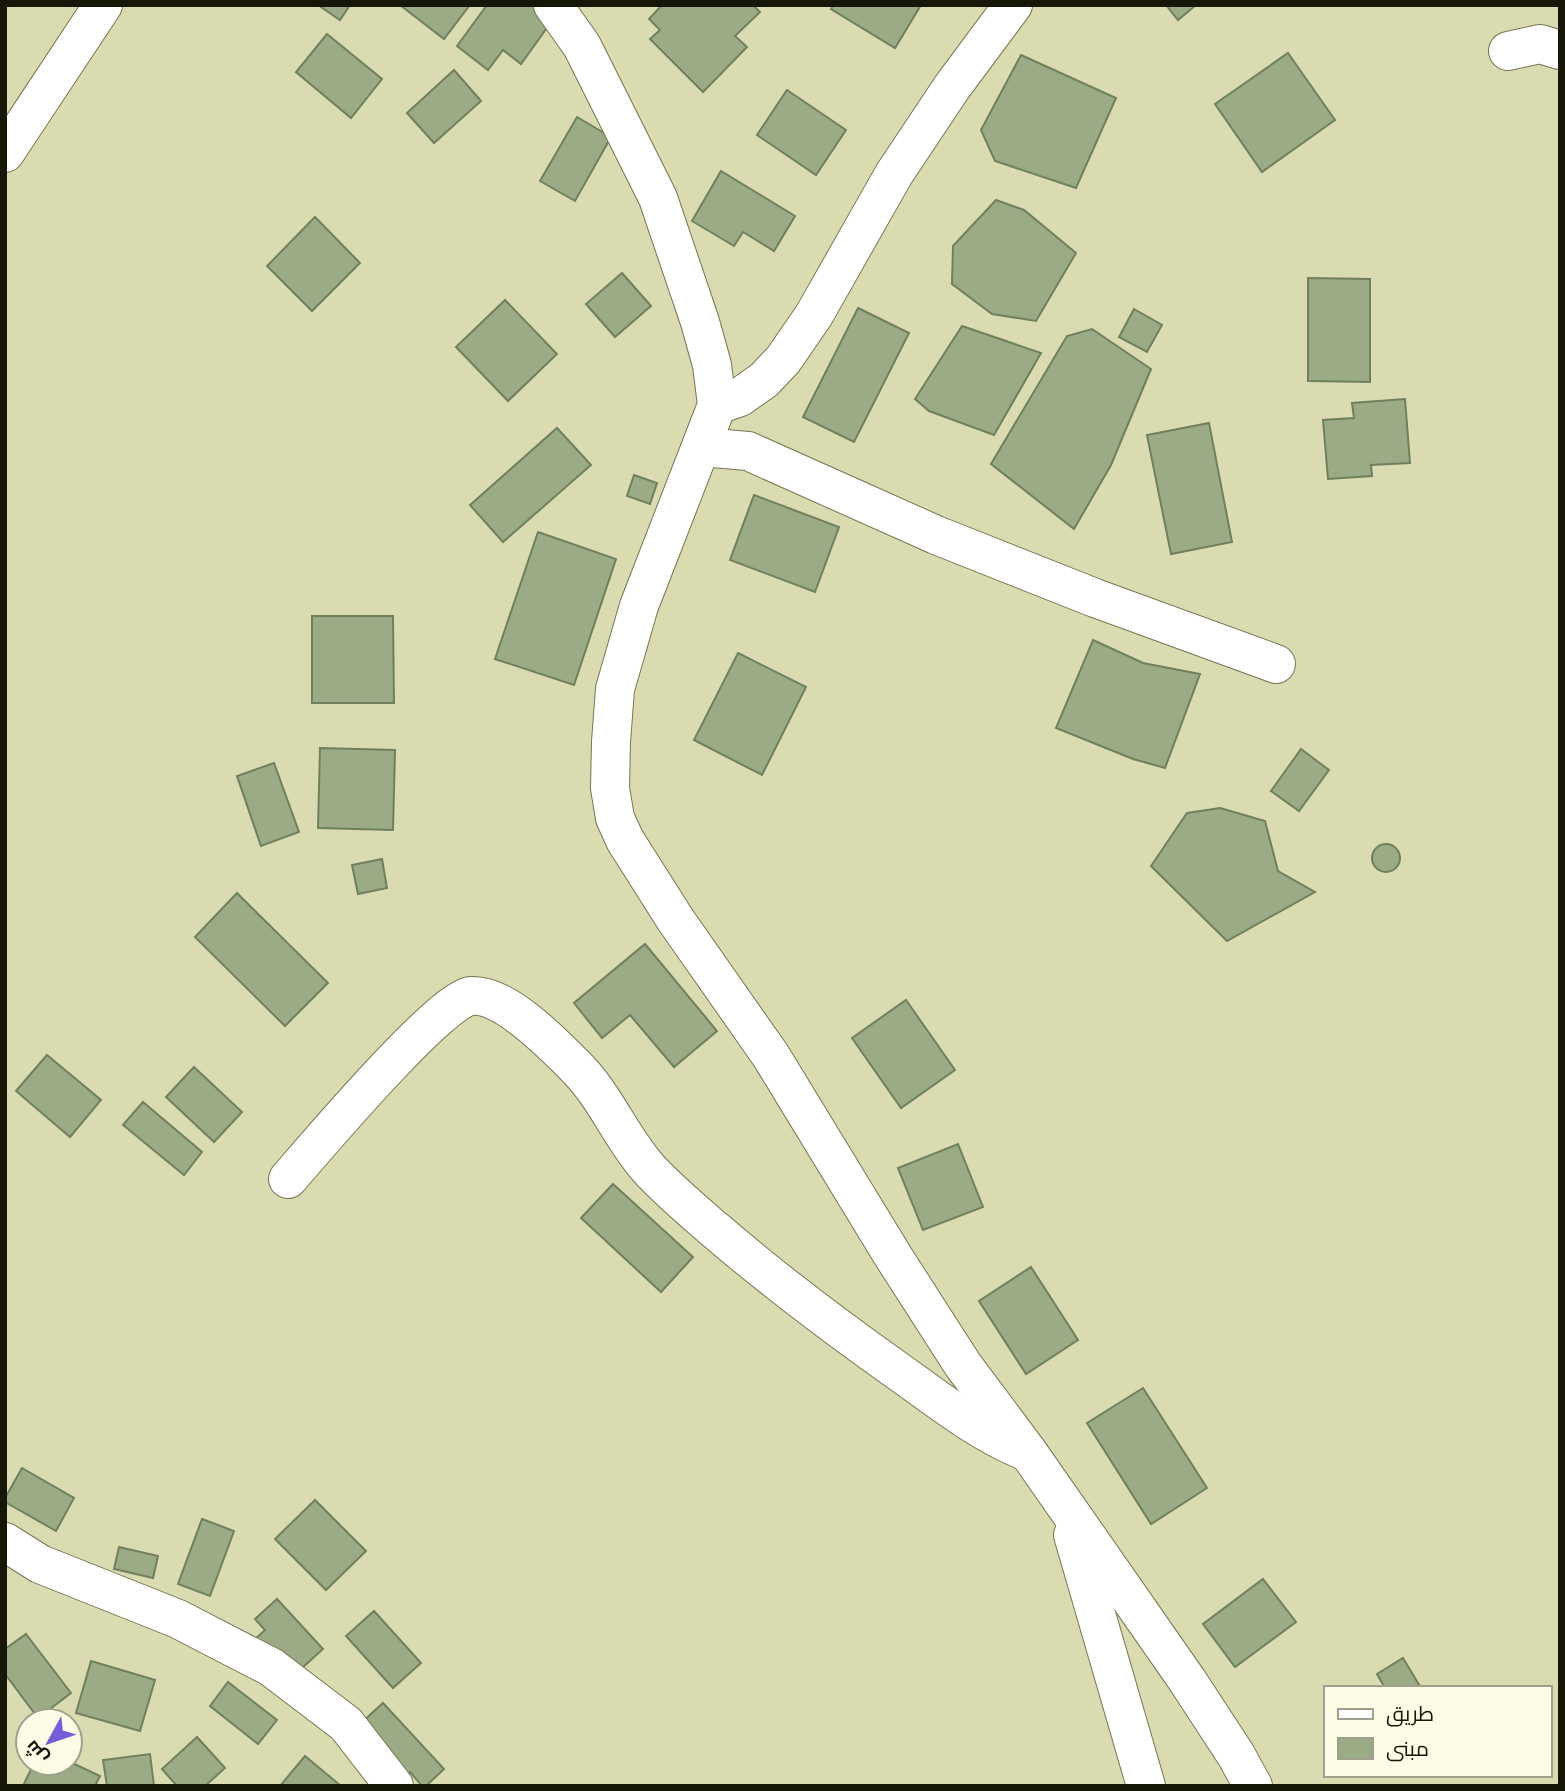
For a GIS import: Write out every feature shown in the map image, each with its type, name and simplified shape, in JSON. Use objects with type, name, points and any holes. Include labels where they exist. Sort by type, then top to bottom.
[{"type":"street","points":[[5,153],[103,5]]},
{"type":"street","points":[[553,5],[582,46],[658,198],[700,322],[712,365],[717,405],[639,606],[615,689],[610,788],[615,818],[625,840],[675,919],[771,1056],[963,1365],[1028,1452],[1187,1680],[1253,1786]]},
{"type":"street","points":[[717,405],[740,397],[764,380],[783,359],[814,315],[894,174],[952,87],[1013,5]]},
{"type":"street","points":[[1508,51],[1540,44],[1560,50]]},
{"type":"street","points":[[701,447],[748,451],[936,535],[1095,598],[1276,664]]},
{"type":"street","points":[[288,1179],[435,1019],[455,1002],[468,996],[492,1000],[534,1027],[586,1076],[648,1168],[741,1252],[833,1325],[947,1406],[999,1440],[1028,1452]]},
{"type":"street","points":[[1063,1503],[1118,1683],[1146,1786]]},
{"type":"street","points":[[5,1542],[40,1564],[178,1619],[271,1667],[345,1724],[394,1786]]},
{"type":"building","points":[[318,5],[350,5],[340,20]]},
{"type":"building","points":[[400,5],[468,5],[469,6],[444,39]]},
{"type":"building","points":[[487,5],[536,5],[554,18],[521,64],[503,50],[488,70],[457,46]]},
{"type":"building","points":[[662,5],[753,5],[760,12],[735,36],[747,47],[703,92],[650,39],[660,30],[649,19]]},
{"type":"building","points":[[833,5],[921,5],[895,48],[831,9]]},
{"type":"building","points":[[1166,5],[1196,5],[1178,20]]},
{"type":"building","points":[[327,34],[382,79],[351,118],[296,72]]},
{"type":"building","points":[[1288,53],[1335,120],[1262,172],[1215,104]]},
{"type":"building","points":[[1021,55],[1116,98],[1076,188],[995,161],[981,130]]},
{"type":"building","points":[[454,70],[481,101],[434,143],[407,113]]},
{"type":"building","points":[[787,90],[846,130],[816,175],[757,135]]},
{"type":"building","points":[[577,117],[611,137],[575,201],[540,181]]},
{"type":"building","points":[[721,171],[795,216],[774,251],[743,232],[734,246],[692,221]]},
{"type":"building","points":[[996,200],[1024,210],[1076,253],[1036,321],[992,314],[952,284],[953,246]]},
{"type":"building","points":[[315,217],[360,263],[312,311],[267,266]]},
{"type":"building","points":[[622,273],[651,306],[615,337],[586,304]]},
{"type":"building","points":[[1308,278],[1370,279],[1370,382],[1308,381]]},
{"type":"building","points":[[505,300],[557,354],[508,401],[456,347]]},
{"type":"building","points":[[858,308],[909,333],[854,442],[803,417]]},
{"type":"building","points":[[1134,309],[1162,325],[1147,352],[1119,337]]},
{"type":"building","points":[[962,326],[1041,353],[994,435],[929,411],[915,399]]},
{"type":"building","points":[[1092,329],[1151,369],[1111,465],[1074,529],[991,464],[1067,336]]},
{"type":"building","points":[[1405,399],[1410,463],[1371,465],[1372,476],[1328,479],[1323,420],[1354,418],[1352,403]]},
{"type":"building","points":[[1209,423],[1232,542],[1171,554],[1147,435]]},
{"type":"building","points":[[557,428],[591,465],[503,542],[470,505]]},
{"type":"building","points":[[634,475],[657,483],[650,504],[627,496]]},
{"type":"building","points":[[754,495],[839,527],[815,592],[730,560]]},
{"type":"building","points":[[538,532],[616,559],[574,685],[495,659]]},
{"type":"building","points":[[312,616],[393,616],[394,703],[312,703]]},
{"type":"building","points":[[1093,640],[1143,663],[1200,674],[1165,768],[1133,759],[1056,728]]},
{"type":"building","points":[[738,653],[806,687],[762,775],[694,740]]},
{"type":"building","points":[[320,748],[395,750],[393,830],[318,828]]},
{"type":"building","points":[[1301,749],[1329,770],[1299,811],[1271,791]]},
{"type":"building","points":[[274,763],[299,832],[261,846],[237,776]]},
{"type":"building","points":[[1220,808],[1265,821],[1278,871],[1315,892],[1227,941],[1151,866],[1187,813]]},
{"type":"building","points":[[1386,844],[1396,848],[1400,858],[1396,868],[1386,872],[1376,868],[1372,858],[1376,848]]},
{"type":"building","points":[[382,859],[387,888],[358,894],[352,865]]},
{"type":"building","points":[[237,893],[328,983],[285,1026],[195,937]]},
{"type":"building","points":[[645,944],[717,1031],[674,1067],[630,1015],[602,1038],[574,1003]]},
{"type":"building","points":[[906,1000],[955,1070],[901,1108],[852,1038]]},
{"type":"building","points":[[47,1055],[101,1100],[70,1137],[16,1091]]},
{"type":"building","points":[[194,1067],[242,1112],[214,1142],[166,1097]]},
{"type":"building","points":[[143,1102],[202,1152],[184,1175],[123,1125]]},
{"type":"building","points":[[958,1144],[983,1207],[923,1230],[898,1168]]},
{"type":"building","points":[[613,1184],[693,1257],[661,1292],[581,1218]]},
{"type":"building","points":[[1031,1267],[1078,1340],[1026,1374],[979,1301]]},
{"type":"building","points":[[1143,1388],[1207,1488],[1151,1524],[1087,1423]]},
{"type":"building","points":[[22,1468],[74,1498],[56,1531],[5,1502]]},
{"type":"building","points":[[315,1500],[366,1551],[326,1590],[275,1539]]},
{"type":"building","points":[[202,1519],[234,1531],[210,1596],[178,1584]]},
{"type":"building","points":[[119,1547],[158,1556],[153,1578],[114,1569]]},
{"type":"building","points":[[1263,1579],[1296,1622],[1235,1667],[1203,1624]]},
{"type":"building","points":[[277,1599],[323,1649],[290,1679],[254,1640],[265,1630],[255,1619]]},
{"type":"building","points":[[374,1611],[421,1663],[393,1688],[346,1636]]},
{"type":"building","points":[[26,1634],[71,1693],[53,1707],[30,1707],[5,1674],[5,1649]]},
{"type":"building","points":[[1403,1658],[1420,1686],[1384,1686],[1377,1674]]},
{"type":"building","points":[[91,1661],[155,1680],[140,1731],[84,1715],[84,1707],[78,1707]]},
{"type":"building","points":[[228,1682],[277,1720],[258,1744],[210,1706]]},
{"type":"building","points":[[383,1703],[444,1769],[426,1786],[422,1786],[410,1772],[400,1782],[359,1725]]},
{"type":"building","points":[[197,1737],[225,1768],[205,1786],[177,1786],[162,1769]]},
{"type":"building","points":[[150,1754],[154,1786],[107,1786],[103,1760]]},
{"type":"building","points":[[305,1756],[341,1786],[280,1786]]},
{"type":"building","points":[[84,1769],[100,1776],[95,1786],[23,1786],[27,1777],[84,1777]]}]
